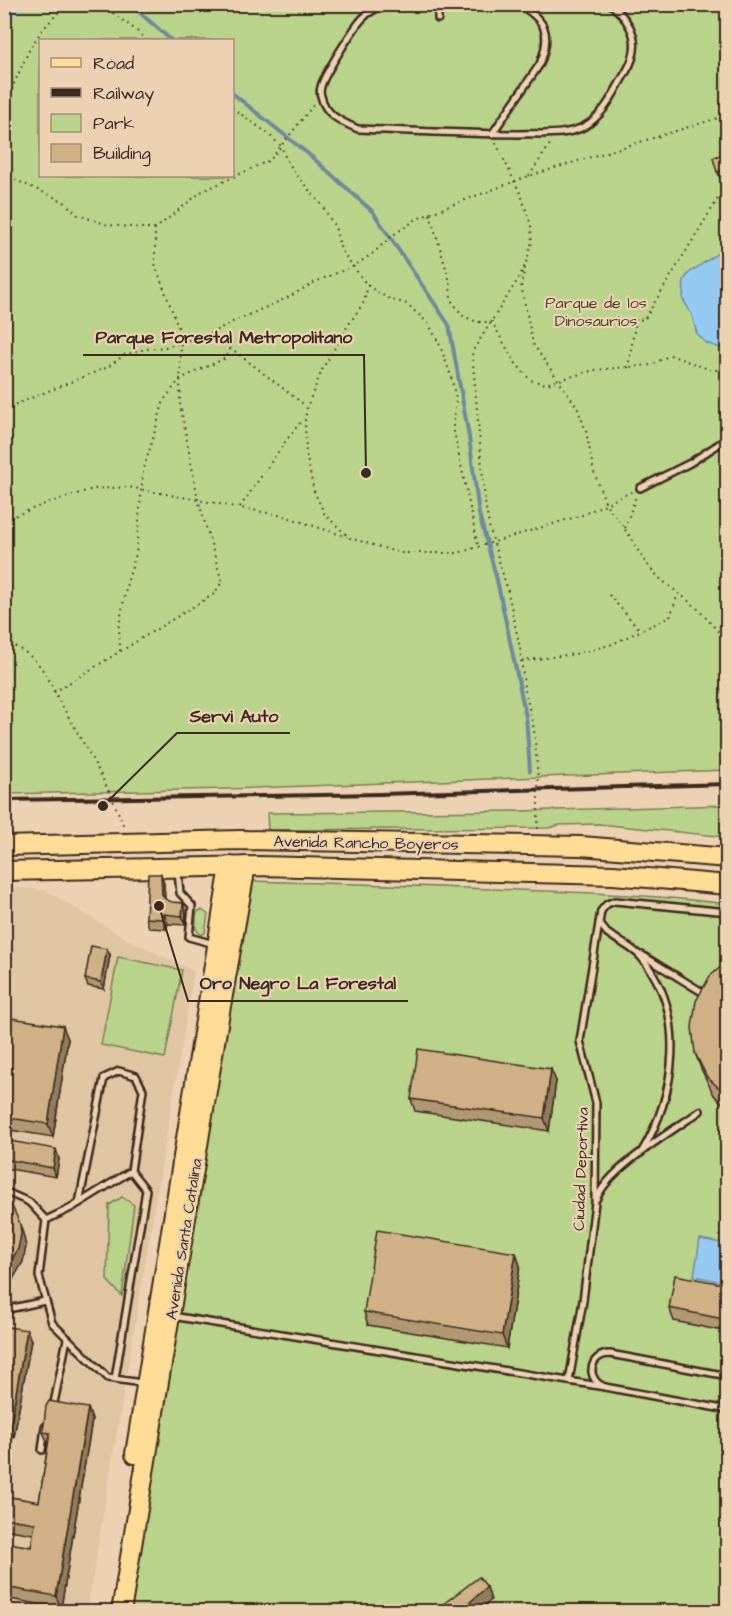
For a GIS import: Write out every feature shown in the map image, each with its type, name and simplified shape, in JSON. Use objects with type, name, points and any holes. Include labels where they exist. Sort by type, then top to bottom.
[{"type":"main road","name":"Avenida Rancho Boyeros","points":[[4,846],[286,840],[615,848],[728,858]]},
{"type":"main road","points":[[177,842],[243,866],[249,844],[286,840]]},
{"type":"main road","name":"Avenida Rancho Boyeros","points":[[4,871],[243,866],[613,875],[728,885]]},
{"type":"main road","name":"Avenida Santa Catalina","points":[[110,1611],[218,946],[243,866]]},
{"type":"main road","name":"Avenida Santa Catalina","points":[[122,1611],[243,866]]},
{"type":"lane","points":[[387,4],[376,8],[362,19],[326,76],[321,86],[321,96],[327,111],[340,122],[358,129],[492,134],[574,132],[588,125],[600,114],[630,66],[635,50],[634,33],[626,18],[611,4]]},
{"type":"lane","points":[[438,4],[438,19]]},
{"type":"lane","points":[[492,134],[540,64],[545,51],[546,36],[543,24],[535,14],[518,4]]},
{"type":"lane","points":[[640,488],[690,463],[728,438]]},
{"type":"lane","points":[[177,867],[180,892],[192,906],[189,937],[218,946]]},
{"type":"lane","points":[[641,1153],[658,1121],[669,1085],[672,1047],[669,1015],[660,989],[640,955],[615,938],[599,922],[601,911],[605,906],[615,902],[728,912]]},
{"type":"lane","name":"Ciudad Deportiva","points":[[569,1381],[585,1292],[595,1202],[596,1103],[580,1041],[599,922]]},
{"type":"lane","points":[[615,938],[702,992]]},
{"type":"lane","points":[[46,1220],[79,1203],[130,1172],[143,1090],[136,1076],[119,1071],[104,1078],[79,1203]]},
{"type":"lane","points":[[595,1202],[600,1189],[612,1175],[700,1111]]},
{"type":"lane","points":[[115,1379],[146,1190],[130,1172]]},
{"type":"lane","points":[[4,1191],[29,1202],[46,1220]]},
{"type":"lane","points":[[46,1220],[39,1276],[52,1323],[108,1378],[146,1384]]},
{"type":"lane","points":[[4,1310],[45,1301]]},
{"type":"lane","points":[[171,1316],[605,1387],[728,1410]]},
{"type":"lane","points":[[42,1450],[46,1417],[54,1403],[68,1340]]},
{"type":"lane","points":[[605,1387],[596,1382],[591,1372],[593,1362],[605,1354],[728,1376]]},
{"type":"path","points":[[4,106],[30,48],[43,29],[66,4]]},
{"type":"path","points":[[91,4],[106,8],[145,39]]},
{"type":"path","points":[[234,177],[270,160],[321,96]]},
{"type":"path","points":[[234,109],[266,132],[281,146],[286,159],[321,204],[335,227],[341,250],[368,285],[390,299],[407,304],[428,323],[439,343],[451,376],[456,400],[453,427],[478,548]]},
{"type":"path","points":[[4,409],[108,367],[124,355],[145,349],[166,347],[211,333],[230,322],[288,298],[315,282],[354,266],[417,219],[530,176],[728,115]]},
{"type":"path","points":[[530,176],[558,133]]},
{"type":"path","points":[[492,134],[516,182],[531,225],[532,242],[522,285],[533,344],[577,407],[586,430],[594,472],[606,504],[658,577],[696,607],[728,642]]},
{"type":"path","points":[[4,175],[63,201],[78,215],[108,225],[155,229],[201,192],[233,177]]},
{"type":"path","points":[[628,368],[636,319],[644,320],[719,197],[728,192]]},
{"type":"path","points":[[430,214],[450,282],[451,300],[463,316],[477,322],[492,322]]},
{"type":"path","points":[[54,692],[214,594],[222,582],[198,499],[180,404],[181,335],[155,264],[155,229]]},
{"type":"path","points":[[526,263],[472,352],[485,502],[489,526],[508,592],[535,738],[539,798],[538,845]]},
{"type":"path","points":[[350,538],[325,515],[314,491],[306,454],[305,417],[322,370],[364,302],[368,285]]},
{"type":"path","points":[[492,322],[514,361],[531,380],[546,384],[594,370],[651,365],[670,355],[711,370],[728,370]]},
{"type":"path","points":[[211,333],[269,380],[307,407]]},
{"type":"path","points":[[120,651],[119,626],[127,583],[136,554],[143,472],[164,400],[180,379],[226,358],[231,347]]},
{"type":"path","points":[[239,507],[305,417]]},
{"type":"path","points":[[4,520],[50,502],[93,489],[142,488],[285,516],[400,553],[458,553],[582,515],[640,488]]},
{"type":"path","points":[[625,529],[640,488]]},
{"type":"path","points":[[522,660],[575,654],[610,645],[670,617],[678,593]]},
{"type":"path","points":[[609,595],[641,631]]},
{"type":"path","points":[[4,641],[21,649],[39,665],[116,804],[130,844]]},
{"type":"shaded area","points":[[4,887],[45,890],[127,939],[194,971],[87,1611],[5,1611]]},
{"type":"green space","name":"Parque de los Dinosaurios","points":[[4,5],[727,5],[727,770],[227,789],[5,794]]},
{"type":"green space","points":[[727,805],[727,837],[599,824],[560,825],[548,828],[268,830],[267,813],[520,811]]},
{"type":"green space","points":[[248,881],[597,893],[727,904],[727,1611],[131,1612]]},
{"type":"green space","points":[[202,910],[208,914],[205,933],[201,935],[196,929],[196,916],[198,911]]},
{"type":"green space","points":[[118,957],[182,970],[165,1058],[101,1045]]},
{"type":"green space","points":[[122,1197],[134,1205],[122,1296],[107,1280],[109,1205]]},
{"type":"water","points":[[727,247],[727,341],[720,348],[706,343],[697,334],[692,315],[683,299],[684,280],[689,273]]},
{"type":"water","points":[[700,1239],[727,1244],[727,1283],[694,1276]]},
{"type":"building","points":[[728,152],[728,168],[717,172],[713,158]]},
{"type":"building","points":[[148,874],[161,874],[162,894],[165,899],[172,902],[183,903],[182,916],[164,914],[163,919],[146,918]]},
{"type":"building","points":[[91,946],[107,949],[101,982],[85,979]]},
{"type":"building","points":[[728,961],[728,1096],[707,1077],[695,1053],[692,1027],[696,1001],[710,976]]},
{"type":"building","points":[[11,1018],[63,1026],[48,1124],[4,1117],[4,1061]]},
{"type":"building","points":[[418,1049],[551,1069],[544,1118],[411,1099]]},
{"type":"building","points":[[4,1140],[56,1149],[53,1168],[4,1159]]},
{"type":"building","points":[[4,1195],[20,1224],[21,1234],[18,1249],[4,1271]]},
{"type":"building","points":[[377,1230],[516,1253],[502,1335],[364,1312]]},
{"type":"building","points":[[675,1275],[728,1285],[728,1320],[669,1308]]},
{"type":"building","points":[[8,1327],[27,1330],[10,1427],[4,1426],[4,1347]]},
{"type":"building","points":[[49,1401],[88,1408],[56,1596],[4,1587],[4,1538],[10,1540],[10,1543],[31,1547],[35,1523],[4,1518],[4,1496],[39,1502],[50,1433],[43,1432],[46,1406]]},
{"type":"building","points":[[479,1577],[487,1587],[460,1611],[434,1611]]},
{"type":"waterway","points":[[4,10],[10,4]]},
{"type":"waterway","points":[[130,4],[170,39]]},
{"type":"waterway","points":[[234,95],[312,157],[373,212],[449,325],[469,437],[479,514],[497,580],[526,717],[530,771]]},
{"type":"railway","points":[[4,800],[381,794],[728,784]]},
{"type":"place","name":"Parque Forestal Metropolitano","points":[[366,473]]},
{"type":"place","name":"Servi Auto","points":[[103,806]]},
{"type":"place","name":"Oro Negro La Forestal","points":[[159,906]]}]
